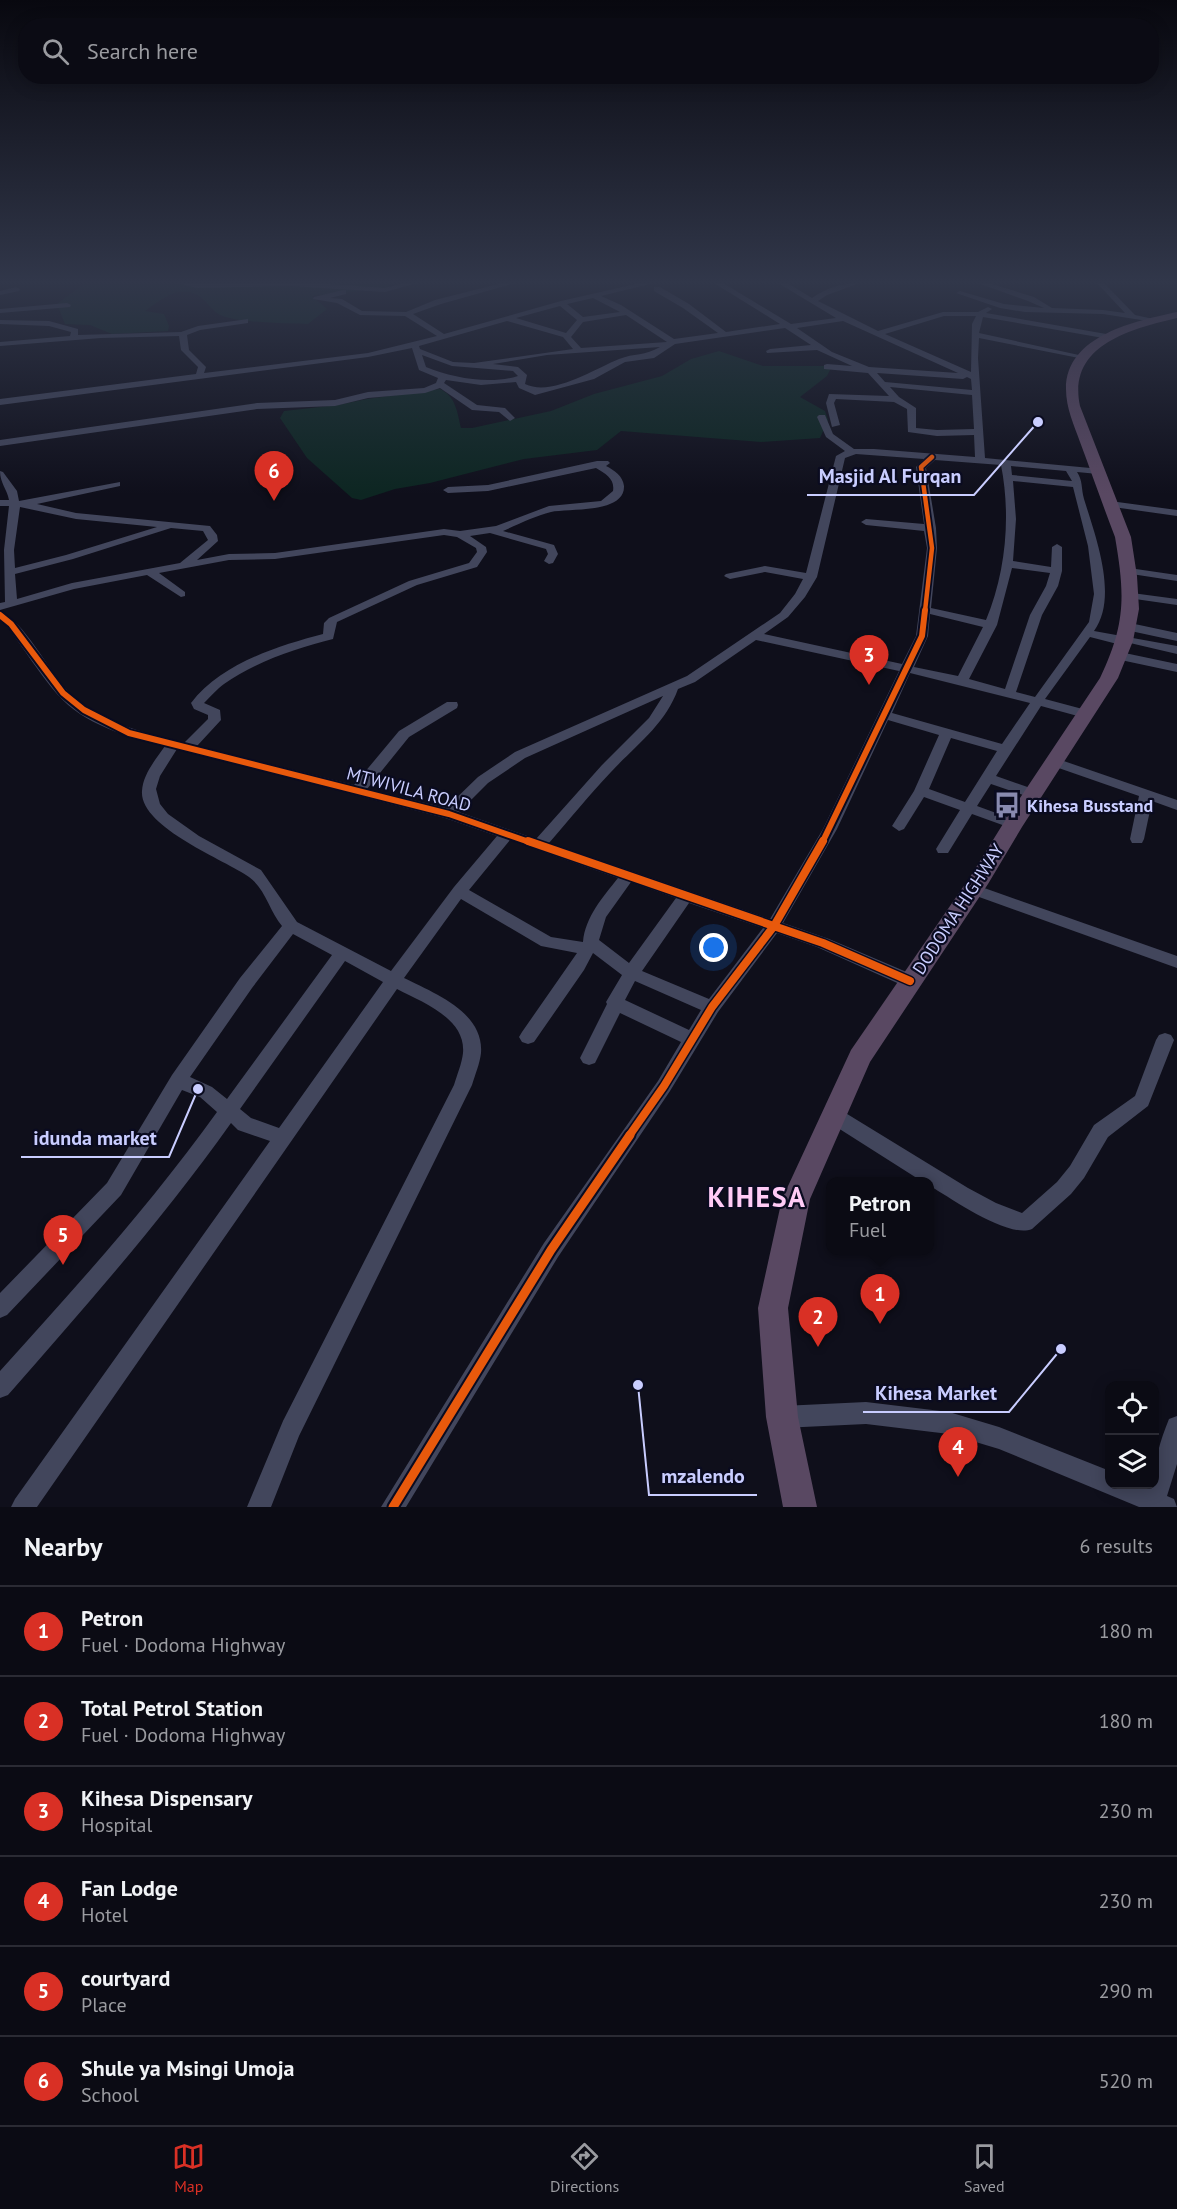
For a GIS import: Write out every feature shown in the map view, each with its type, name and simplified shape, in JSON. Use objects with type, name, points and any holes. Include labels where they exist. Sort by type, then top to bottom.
[{"type":"highway","points":[[1084,357],[1089,353]]},
{"type":"highway","name":"DODOMA HIGHWAY","points":[[800,1507],[782,1417],[773,1308],[796,1199],[860,1057],[973,890],[1013,824],[1055,762],[1085,714],[1125,641],[1132,596],[1123,537],[1072,397],[1074,374],[1084,357]]},
{"type":"street","points":[[187,353],[202,367],[199,377]]},
{"type":"street","points":[[0,402],[380,353]]},
{"type":"street","points":[[418,353],[422,368],[442,379],[475,408],[502,410],[510,418]]},
{"type":"street","points":[[429,353],[456,365],[515,369],[523,375],[520,382],[522,386],[531,392],[539,392],[591,377],[622,360],[658,353]]},
{"type":"street","points":[[474,365],[545,353]]},
{"type":"street","points":[[791,359],[792,353]]},
{"type":"street","points":[[833,353],[871,371],[900,401],[912,408],[910,428],[915,432],[980,432]]},
{"type":"street","points":[[920,353],[973,377]]},
{"type":"street","points":[[974,353],[973,377],[977,393],[980,460]]},
{"type":"street","points":[[1066,353],[1084,357]]},
{"type":"street","points":[[0,442],[257,406],[334,403],[369,395],[425,390],[442,379],[456,365]]},
{"type":"street","points":[[827,367],[973,377]]},
{"type":"street","points":[[947,404],[950,375]]},
{"type":"street","points":[[442,379],[481,382],[522,379]]},
{"type":"street","points":[[884,384],[919,395]]},
{"type":"street","points":[[835,425],[830,403],[832,396],[900,401],[949,390],[977,393]]},
{"type":"street","points":[[822,417],[829,435],[852,452]]},
{"type":"street","points":[[449,814],[483,780],[520,755],[704,672],[784,615],[797,602],[812,577],[841,456],[852,452],[895,454],[1098,471]]},
{"type":"street","points":[[895,454],[921,467]]},
{"type":"street","points":[[921,467],[932,457]]},
{"type":"street","points":[[962,681],[976,659],[991,625],[1011,552],[1008,477],[1005,462]]},
{"type":"street","points":[[7,603],[72,586],[229,557],[275,556],[429,534],[460,534],[490,530],[549,509],[585,507],[608,502],[618,492],[618,481],[613,473],[601,463],[488,488],[448,490]]},
{"type":"street","points":[[393,1507],[551,1250],[664,1086],[712,1006],[774,926],[830,829],[922,636],[931,573],[931,528],[921,467]]},
{"type":"street","points":[[943,849],[1004,749],[1095,622],[1100,594],[1093,546],[1074,474],[1069,468]]},
{"type":"street","points":[[0,474],[20,503],[76,516],[206,528],[214,540],[181,567]]},
{"type":"street","points":[[1008,477],[1077,485]]},
{"type":"street","points":[[0,503],[20,503],[116,484]]},
{"type":"street","points":[[7,603],[10,528],[20,503]]},
{"type":"street","points":[[1110,504],[1177,513]]},
{"type":"street","points":[[866,522],[931,528]]},
{"type":"street","points":[[10,572],[64,560],[173,525]]},
{"type":"street","points":[[490,530],[550,547],[553,554],[549,561]]},
{"type":"street","points":[[259,1507],[291,1429],[463,1085],[472,1055],[470,1035],[450,1009],[395,978],[341,954],[291,926],[279,912],[266,883],[256,874],[173,826],[151,804],[149,786],[180,747],[214,720],[213,711],[197,703],[218,682],[291,646],[329,636],[330,623],[333,620],[396,590],[473,565],[482,549],[460,534]]},
{"type":"street","points":[[1009,693],[1036,615],[1046,600],[1056,571],[1057,547]]},
{"type":"street","points":[[1008,564],[1056,571]]},
{"type":"street","points":[[730,576],[765,569],[812,577]]},
{"type":"street","points":[[1128,571],[1177,578]]},
{"type":"street","points":[[151,573],[180,594]]},
{"type":"street","points":[[0,590],[7,603]]},
{"type":"street","points":[[1132,596],[1177,602]]},
{"type":"street","points":[[926,610],[991,625]]},
{"type":"street","name":"MTWIVILA ROAD","points":[[0,615],[11,624],[63,693],[84,710],[129,733],[449,814],[824,943],[910,981]]},
{"type":"street","points":[[1087,633],[1177,650]]},
{"type":"street","points":[[756,636],[906,671],[962,681],[1085,714]]},
{"type":"street","points":[[1125,641],[1177,637]]},
{"type":"street","points":[[1125,641],[1177,668]]},
{"type":"street","points":[[539,845],[608,767],[659,717],[668,703],[673,686]]},
{"type":"street","points":[[358,790],[404,734],[452,705]]},
{"type":"street","points":[[885,715],[1004,749]]},
{"type":"street","points":[[899,826],[921,791],[946,733]]},
{"type":"street","points":[[1055,762],[1177,805]]},
{"type":"street","points":[[988,778],[1034,794]]},
{"type":"street","points":[[921,791],[1013,824]]},
{"type":"street","points":[[1137,839],[1146,795]]},
{"type":"street","points":[[23,1507],[395,978],[459,891],[507,834]]},
{"type":"street","points":[[528,1037],[589,946],[592,929],[628,875]]},
{"type":"street","points":[[973,890],[1177,962]]},
{"type":"street","points":[[459,891],[547,942],[589,946],[631,973],[712,1006]]},
{"type":"street","points":[[589,1058],[603,1037],[615,1002],[631,973],[673,918],[686,895]]},
{"type":"street","points":[[0,1308],[114,1189],[178,1080],[246,983],[291,926]]},
{"type":"street","points":[[0,1387],[153,1212],[229,1113],[256,1070],[341,954]]},
{"type":"street","points":[[615,1002],[693,1040]]},
{"type":"street","points":[[934,1177],[1007,1219],[1025,1223],[1064,1188],[1077,1172],[1101,1131],[1142,1101],[1165,1040]]},
{"type":"street","points":[[178,1080],[206,1092],[245,1124],[283,1137]]},
{"type":"street","points":[[833,1115],[934,1177]]},
{"type":"street","points":[[782,1417],[866,1413],[949,1423],[999,1438],[1105,1482]]},
{"type":"street","points":[[1123,1489],[1160,1504],[1177,1427]]},
{"type":"green space","points":[[711,353],[726,353],[763,366],[832,366],[827,376],[800,397],[825,411],[828,420],[820,438],[761,442],[621,431],[597,450],[524,459],[430,483],[395,489],[361,500],[352,498],[307,458],[280,418],[284,411],[440,389],[453,400],[461,428],[472,428],[551,411],[594,394],[662,376],[691,359]]},
{"type":"cycle path","points":[[393,1507],[551,1250],[664,1086],[712,1007],[774,926],[830,829],[922,636],[932,548],[921,467],[932,457]]},
{"type":"cycle path","points":[[0,615],[11,624],[63,693],[84,710],[129,733],[449,814],[823,943],[910,981]]},
{"type":"place","name":"Masjid Al Furqan","points":[[1038,422]]},
{"type":"place","name":"Shule ya Msingi Umoja","points":[[274,501]]},
{"type":"place","name":"Kihesa Dispensary","points":[[869,685]]},
{"type":"place","name":"Kihesa Busstand","points":[[1007,805]]},
{"type":"place","name":"idunda market","points":[[198,1089]]},
{"type":"place","name":"courtyard","points":[[63,1265]]},
{"type":"place","name":"Petron","points":[[880,1324]]},
{"type":"place","name":"Total Petrol Station","points":[[818,1347]]},
{"type":"place","name":"Kihesa Market","points":[[1061,1349]]},
{"type":"place","name":"mzalendo","points":[[638,1385]]},
{"type":"place","name":"Fan Lodge","points":[[958,1477]]},
{"type":"district","name":"KIHESA","points":[[757,1196]]}]
